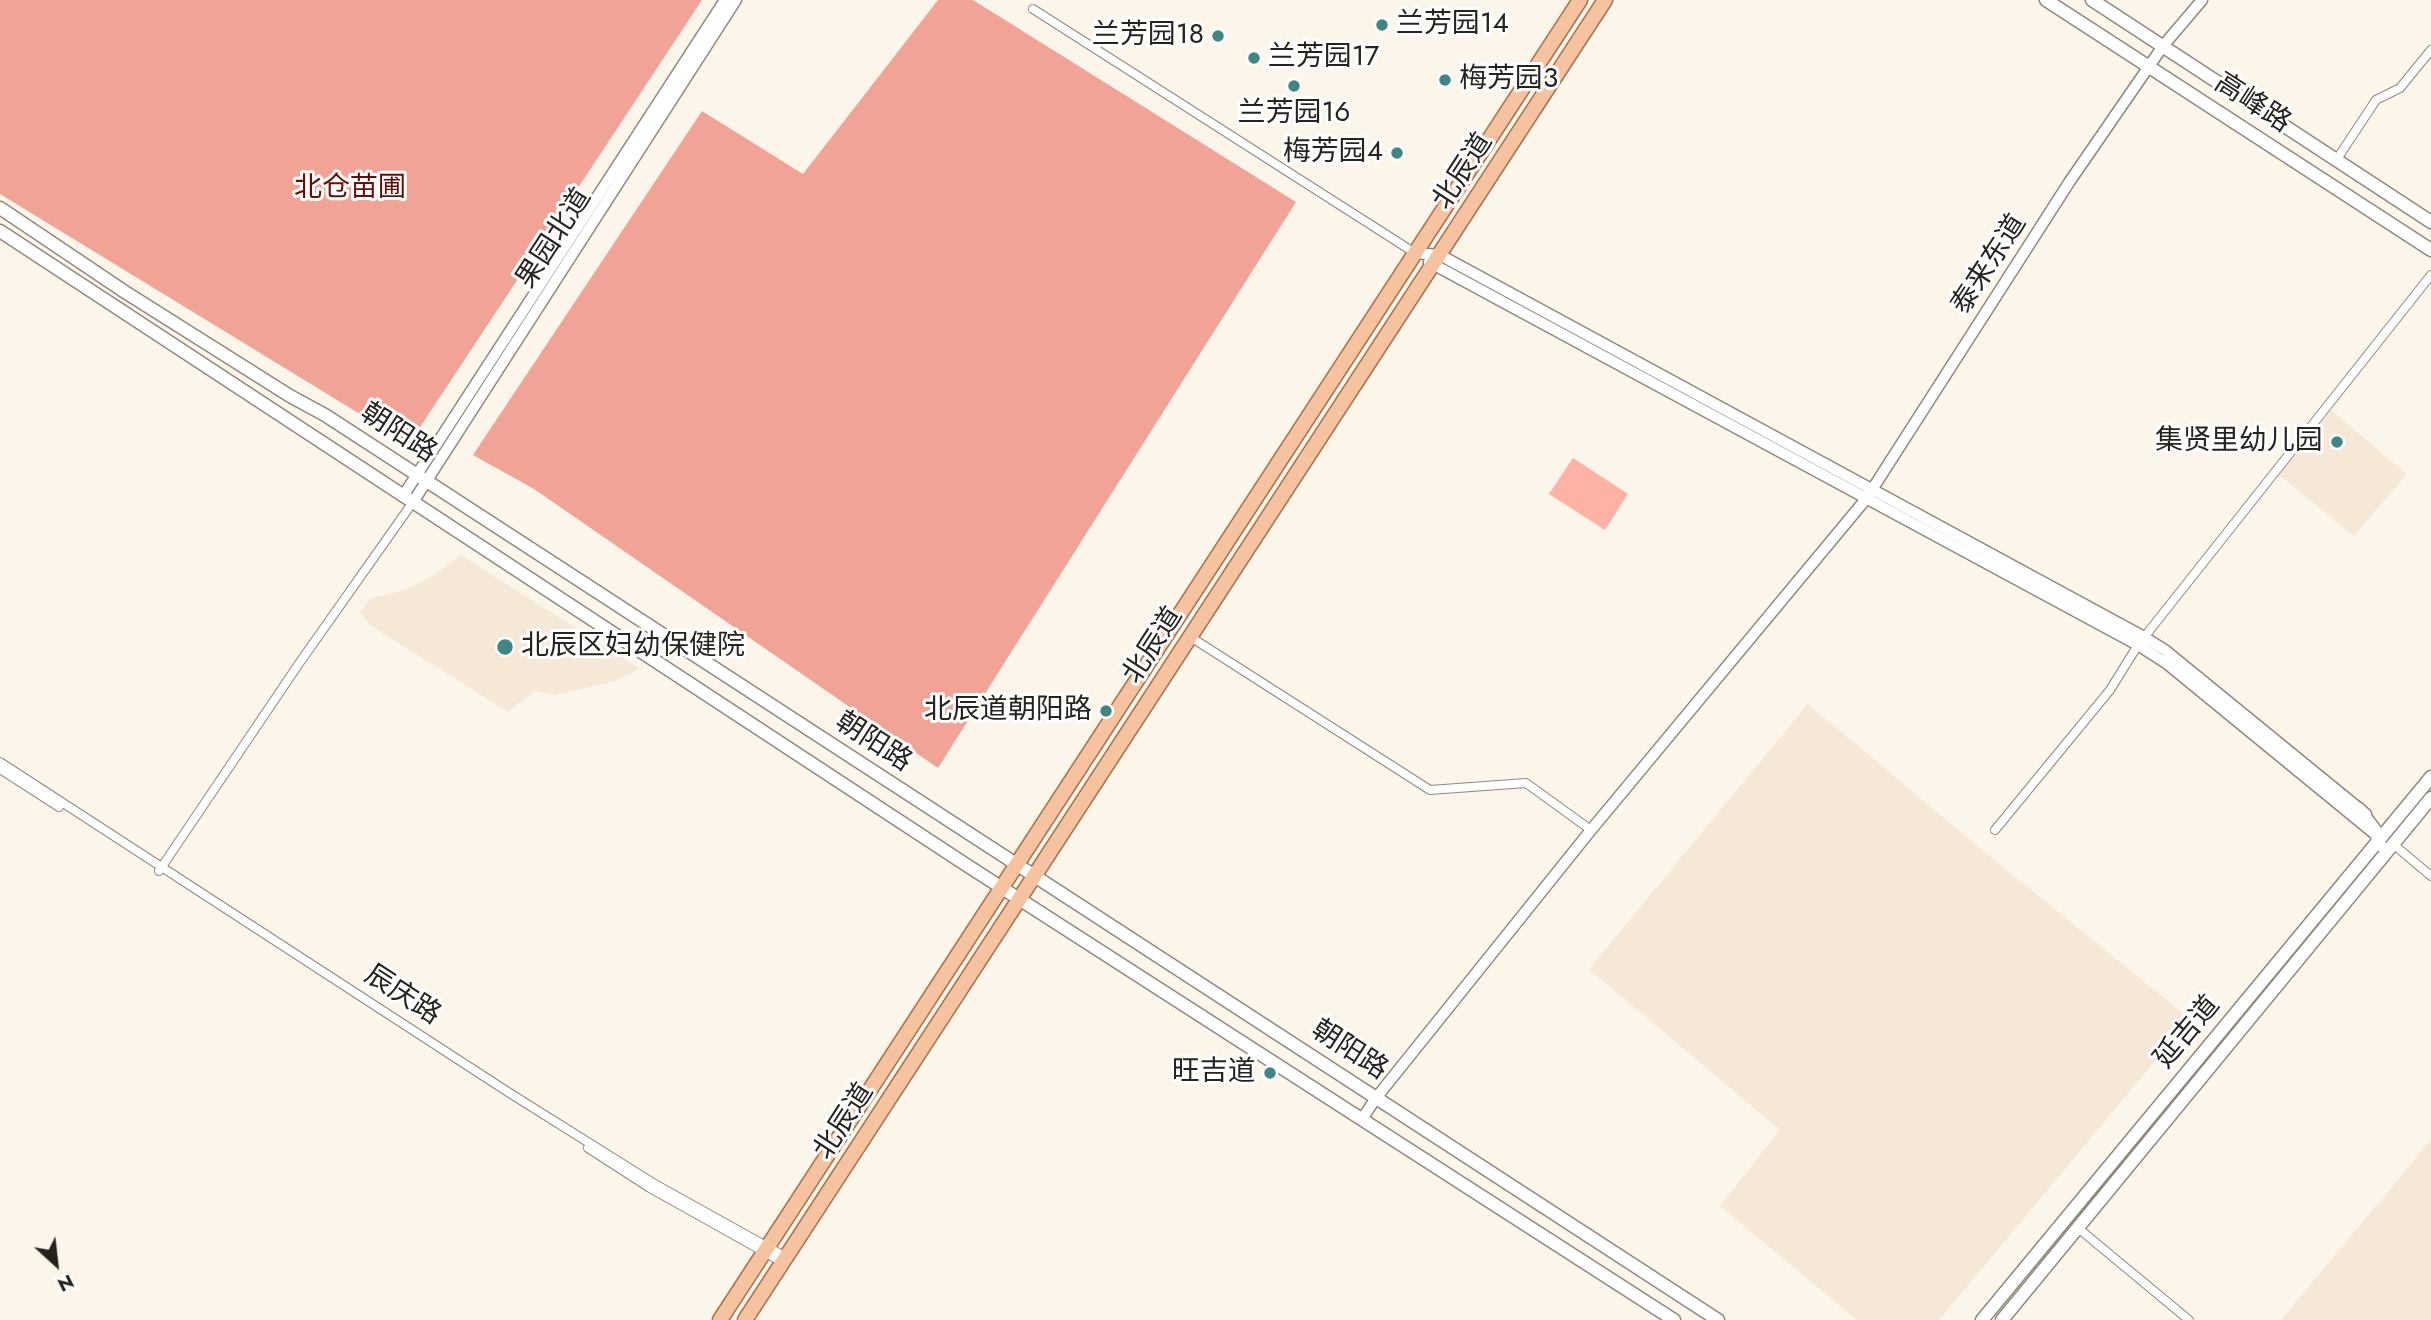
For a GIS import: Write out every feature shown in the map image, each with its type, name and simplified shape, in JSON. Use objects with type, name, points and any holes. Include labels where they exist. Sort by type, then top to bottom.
[{"type":"main road","name":"北辰道","points":[[720,1320],[1580,0]]},
{"type":"main road","name":"北辰道","points":[[744,1320],[1605,0]]},
{"type":"main road","name":"高峰路","points":[[2046,0],[2431,250]]},
{"type":"main road","name":"高峰路","points":[[2092,0],[2431,222]]},
{"type":"main road","name":"朝阳路","points":[[0,208],[125,292],[290,396],[325,415],[1718,1320]]},
{"type":"main road","name":"朝阳路","points":[[0,231],[1020,899],[1674,1320]]},
{"type":"main road","name":"延吉道","points":[[1982,1320],[2431,777]]},
{"type":"main road","name":"延吉道","points":[[2002,1320],[2431,798]]},
{"type":"main road","points":[[2359,809],[2381,836],[2380,851],[2373,869]]},
{"type":"street","name":"果园北道","points":[[408,499],[725,0]]},
{"type":"street","name":"果园北道","points":[[420,479],[736,0]]},
{"type":"street","name":"泰来东道","points":[[1362,1119],[1591,830],[1869,495],[2070,181],[2163,46],[2202,0]]},
{"type":"street","points":[[1033,9],[1415,253],[1436,260],[2141,641],[2165,650],[2359,809]]},
{"type":"street","points":[[2337,159],[2376,100],[2400,88],[2431,50]]},
{"type":"street","points":[[1995,830],[2110,690],[2141,641],[2431,275]]},
{"type":"street","points":[[160,869],[408,499]]},
{"type":"street","points":[[1189,636],[1430,790],[1526,783],[1591,830]]},
{"type":"street","points":[[2141,641],[2370,831],[2393,844],[2431,876]]},
{"type":"street","name":"辰庆路","points":[[0,762],[160,869]]},
{"type":"street","name":"辰庆路","points":[[0,769],[653,1183],[784,1260]]},
{"type":"street","points":[[2078,1228],[2189,1320]]},
{"type":"shaded area","name":"集贤里幼儿园","points":[[2331,410],[2407,474],[2354,536],[2279,475]]},
{"type":"shaded area","points":[[1573,458],[1628,494],[1605,530],[1549,494]]},
{"type":"shaded area","name":"北辰区妇幼保健院","points":[[461,555],[640,669],[615,681],[555,695],[535,691],[508,712],[370,625],[360,612],[370,599],[405,590],[433,576]]},
{"type":"shaded area","points":[[1808,704],[2190,1019],[1939,1320],[1857,1320],[1720,1206],[1780,1130],[1589,969]]},
{"type":"shaded area","points":[[2431,1139],[2431,1320],[2281,1320],[2397,1181]]},
{"type":"green space","name":"北仓苗圃","points":[[0,0],[702,0],[409,444],[0,194]]},
{"type":"green space","points":[[938,0],[973,0],[1296,202],[938,768],[534,489],[473,455],[702,111],[803,174]]},
{"type":"place","name":"兰芳园14","points":[[1382,25]]},
{"type":"place","name":"兰芳园18","points":[[1218,36]]},
{"type":"place","name":"兰芳园17","points":[[1254,58]]},
{"type":"place","name":"梅芳园3","points":[[1445,80]]},
{"type":"place","name":"兰芳园16","points":[[1294,86]]},
{"type":"place","name":"梅芳园4","points":[[1397,153]]},
{"type":"place","name":"集贤里幼儿园","points":[[2337,442]]},
{"type":"place","name":"北辰区妇幼保健院","points":[[505,647]]},
{"type":"place","name":"北辰道朝阳路","points":[[1106,711]]},
{"type":"place","name":"旺吉道","points":[[1270,1073]]}]
